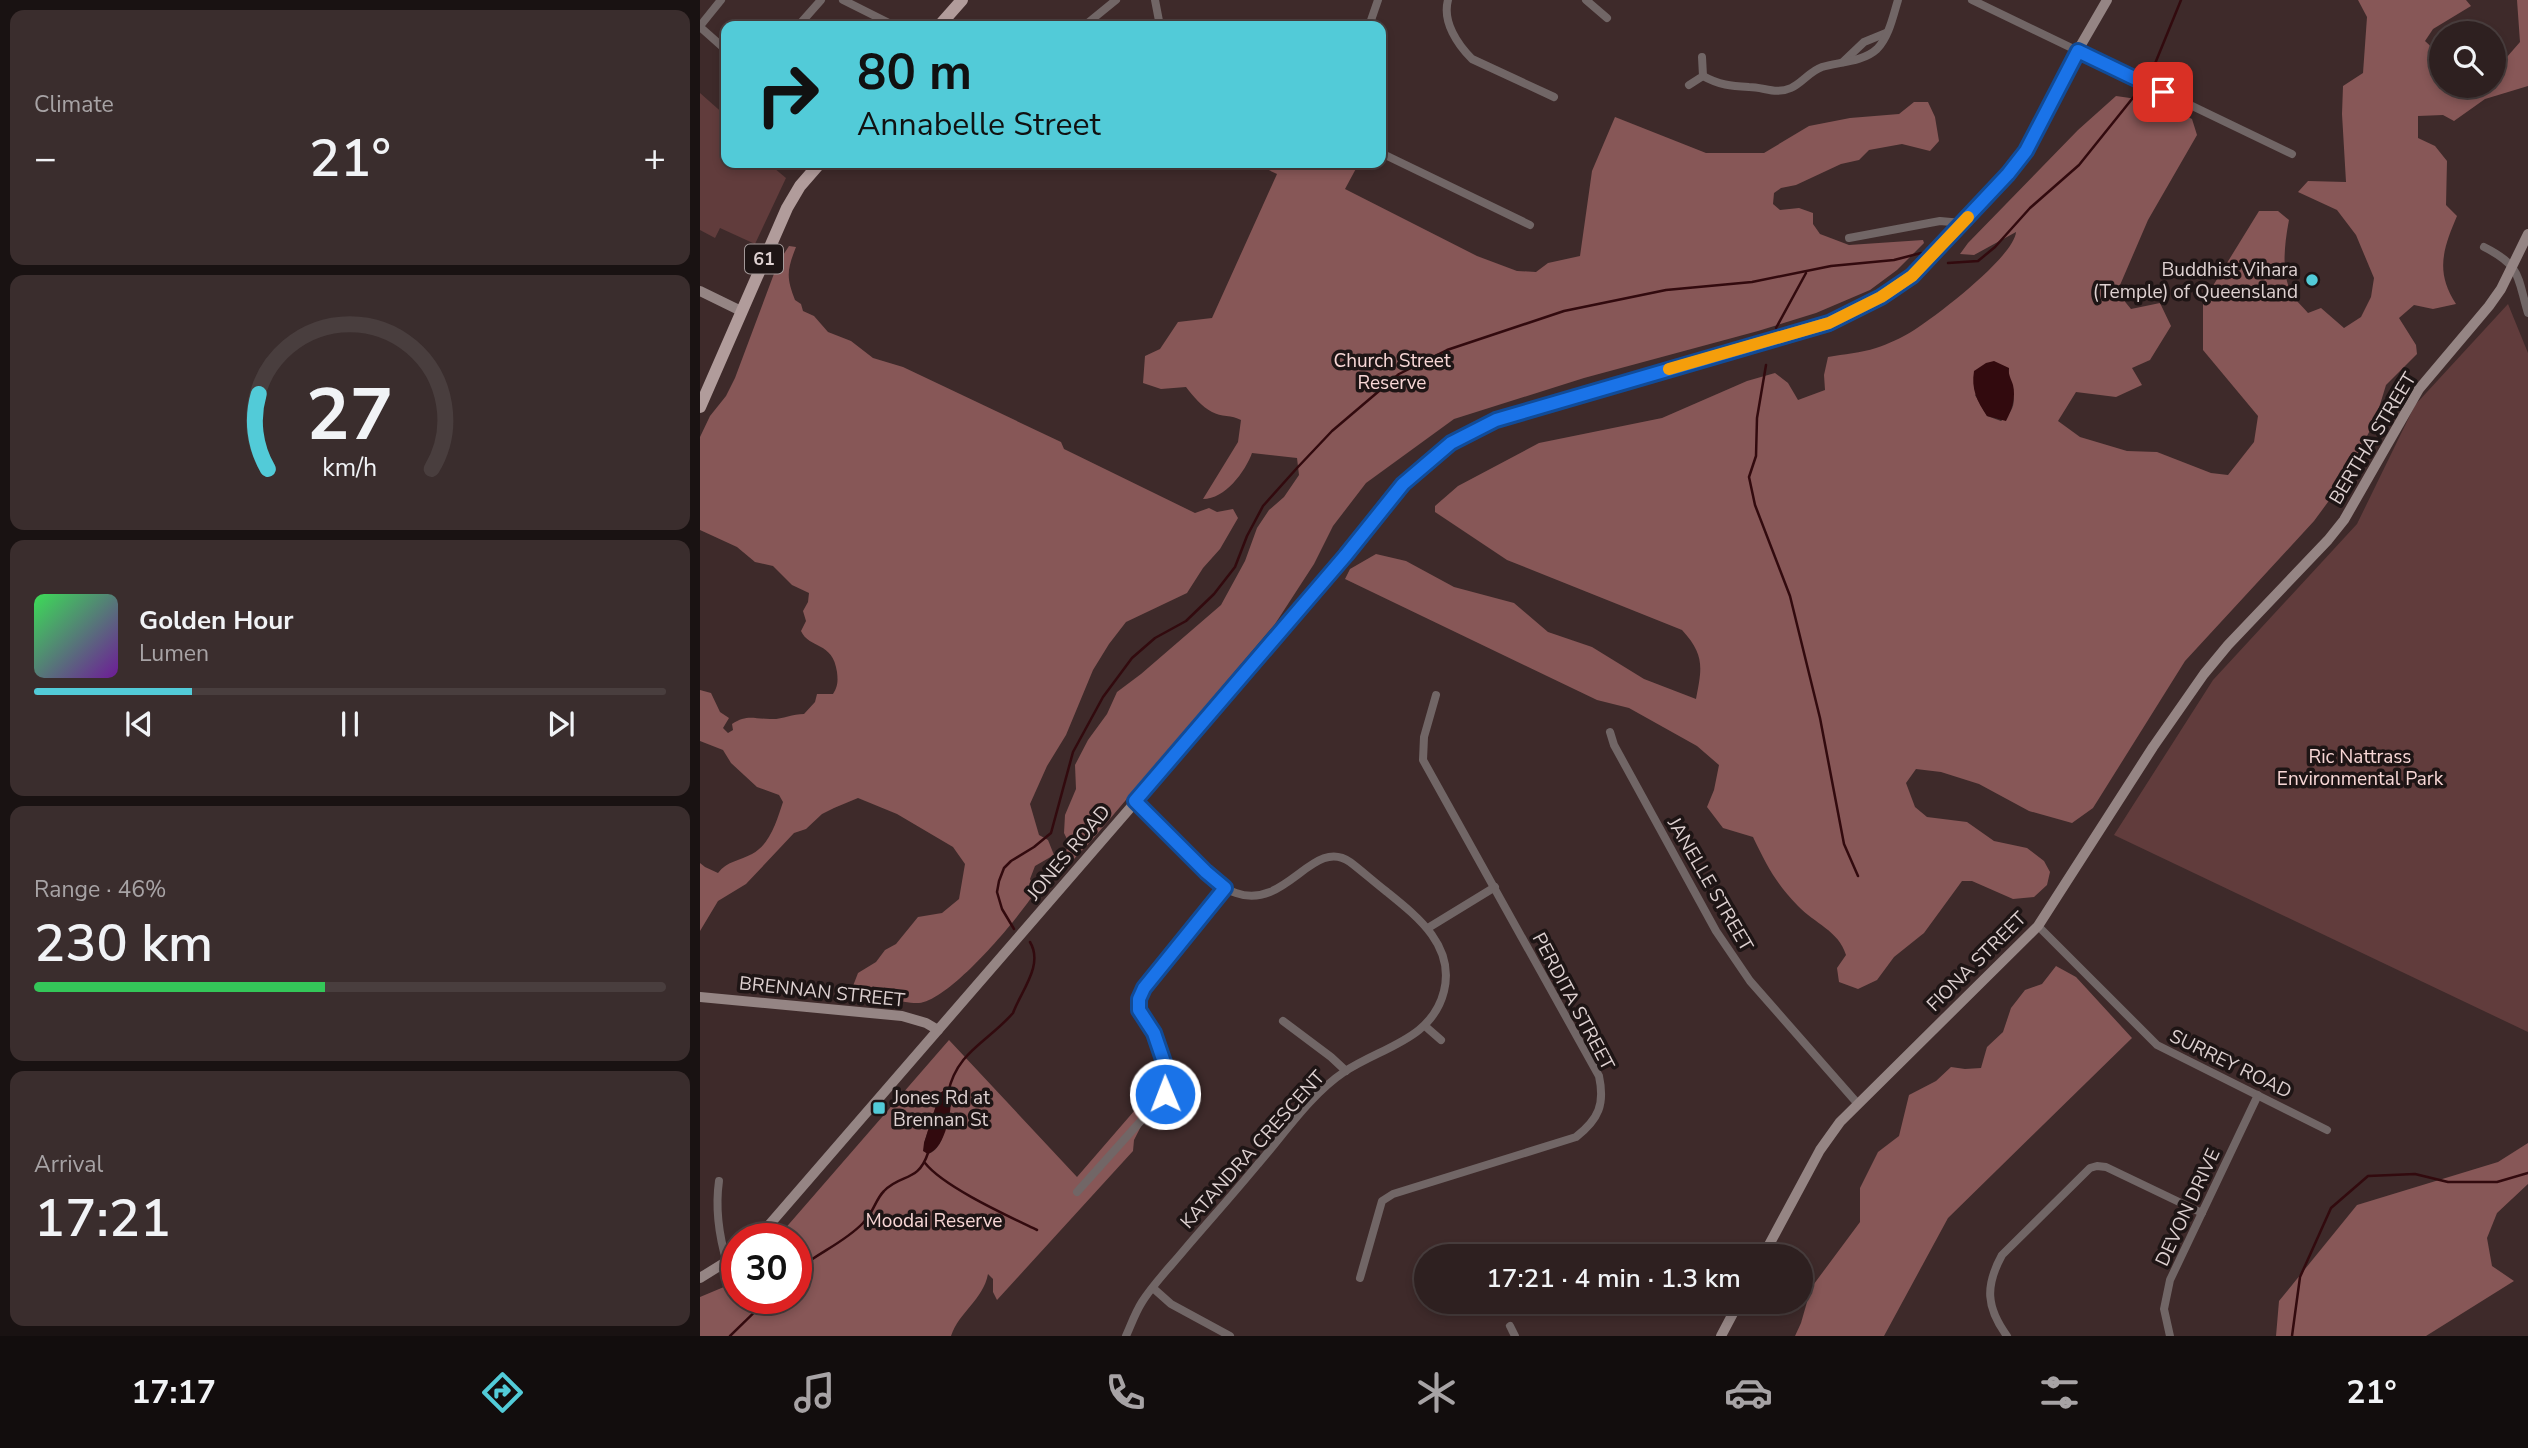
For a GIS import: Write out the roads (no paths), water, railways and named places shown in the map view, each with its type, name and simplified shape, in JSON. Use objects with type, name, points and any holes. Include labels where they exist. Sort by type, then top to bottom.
[{"type":"main road","points":[[943,21],[960,2]]},
{"type":"main road","name":"61","points":[[700,407],[787,208],[800,186],[816,168]]},
{"type":"street","points":[[721,0],[700,27],[721,46]]},
{"type":"street","points":[[802,21],[821,0]]},
{"type":"street","points":[[844,0],[885,21]]},
{"type":"street","points":[[1090,21],[1116,0]]},
{"type":"street","points":[[1155,0],[1159,21]]},
{"type":"street","points":[[1371,21],[1378,0]]},
{"type":"street","points":[[1448,0],[1446,6],[1449,24],[1462,49],[1472,59],[1554,97]]},
{"type":"street","points":[[1586,0],[1607,18]]},
{"type":"street","points":[[1703,76],[1729,87],[1783,91],[1793,87],[1816,69],[1843,62],[1864,43],[1886,33],[1898,0]]},
{"type":"street","points":[[1972,0],[2292,154]]},
{"type":"street","name":"JONES ROAD","points":[[771,1223],[1337,566],[1403,484],[1430,459],[1467,434],[1527,409],[1829,323],[1854,312],[1912,276],[2008,174],[2026,151],[2107,0]]},
{"type":"street","points":[[1702,57],[1703,76]]},
{"type":"street","points":[[1689,85],[1703,76]]},
{"type":"street","points":[[1386,155],[1530,225]]},
{"type":"street","points":[[1849,238],[1940,221],[1962,223]]},
{"type":"street","name":"BERTHA STREET","points":[[2228,645],[2344,520],[2418,389],[2489,306],[2528,234]]},
{"type":"street","points":[[2484,247],[2504,256],[2512,266],[2521,284],[2528,313]]},
{"type":"street","points":[[700,291],[741,311]]},
{"type":"street","name":"FIONA STREET","points":[[1769,1244],[1820,1150],[1840,1122],[2038,926],[2182,704],[2228,645]]},
{"type":"street","name":"PERDITA STREET","points":[[1360,1278],[1382,1201],[1393,1194],[1577,1137],[1589,1127],[1598,1114],[1602,1093],[1599,1076],[1423,760],[1424,737],[1436,695]]},
{"type":"street","name":"JANELLE STREET","points":[[1610,732],[1614,745],[1716,931],[1750,981],[1858,1104]]},
{"type":"street","name":"KATANDRA CRESCENT","points":[[1126,1336],[1142,1302],[1153,1288],[1315,1098],[1346,1071],[1412,1037],[1425,1026],[1436,1012],[1444,991],[1445,973],[1437,942],[1428,928],[1341,856],[1318,859],[1279,889],[1247,897],[1225,888],[1206,872],[1135,801]]},
{"type":"street","points":[[1428,928],[1495,887]]},
{"type":"street","points":[[1077,1192],[1165,1094],[1168,1074],[1154,1033],[1139,1010],[1139,999],[1144,988],[1225,888]]},
{"type":"street","name":"SURREY ROAD","points":[[2038,926],[2157,1045],[2328,1130]]},
{"type":"street","name":"BRENNAN STREET","points":[[700,997],[902,1016],[914,1018],[938,1030]]},
{"type":"street","points":[[1283,1021],[1346,1071]]},
{"type":"street","points":[[1425,1026],[1441,1040]]},
{"type":"street","name":"DEVON DRIVE","points":[[2170,1336],[2164,1309],[2165,1293],[2258,1095]]},
{"type":"street","points":[[2007,1336],[1990,1305],[1989,1285],[1995,1268],[2002,1255],[2090,1168],[2106,1167],[2202,1213]]},
{"type":"street","points":[[719,1181],[716,1200],[721,1244]]},
{"type":"street","points":[[700,1278],[721,1266]]},
{"type":"street","points":[[1153,1288],[1171,1304],[1230,1336]]},
{"type":"street","points":[[1721,1336],[1733,1314]]},
{"type":"street","points":[[1510,1326],[1515,1336]]},
{"type":"waterway","points":[[2152,71],[2181,0]]},
{"type":"waterway","points":[[1948,263],[1978,261],[1995,247],[2030,208],[2079,165],[2136,94]]},
{"type":"waterway","points":[[1014,929],[1002,909],[997,892],[999,881],[1004,868],[1011,861],[1051,833],[1073,752],[1103,697],[1132,658],[1155,638],[1186,621],[1214,594],[1235,567],[1263,506],[1332,431],[1399,374],[1447,350],[1564,311],[1666,290],[1752,282],[1831,266],[1894,260],[1921,253]]},
{"type":"waterway","points":[[1776,328],[1806,273]]},
{"type":"waterway","points":[[1766,365],[1757,418],[1756,456],[1749,477],[1755,505],[1790,596],[1820,718],[1844,844],[1858,876]]},
{"type":"waterway","points":[[948,1093],[952,1079],[966,1057],[1013,1013],[1033,969],[1034,951],[1030,942]]},
{"type":"waterway","points":[[812,1260],[856,1230],[884,1191],[919,1169],[928,1153]]},
{"type":"waterway","points":[[925,1163],[946,1182],[961,1191],[1037,1230]]},
{"type":"waterway","points":[[2292,1336],[2300,1277],[2331,1208],[2368,1176],[2415,1174],[2448,1182],[2497,1182],[2528,1173]]},
{"type":"waterway","points":[[730,1336],[753,1314]]},
{"type":"place","name":"Buddhist Vihara (Temple) of Queensland","points":[[2312,280]]},
{"type":"place","name":"Jones Rd at Brennan St","points":[[879,1108]]},
{"type":"park label","name":"Church Street Reserve","points":[[1392,371]]},
{"type":"park label","name":"Ric Nattrass Environmental Park","points":[[2360,767]]},
{"type":"park label","name":"Moodai Reserve","points":[[934,1220]]}]
